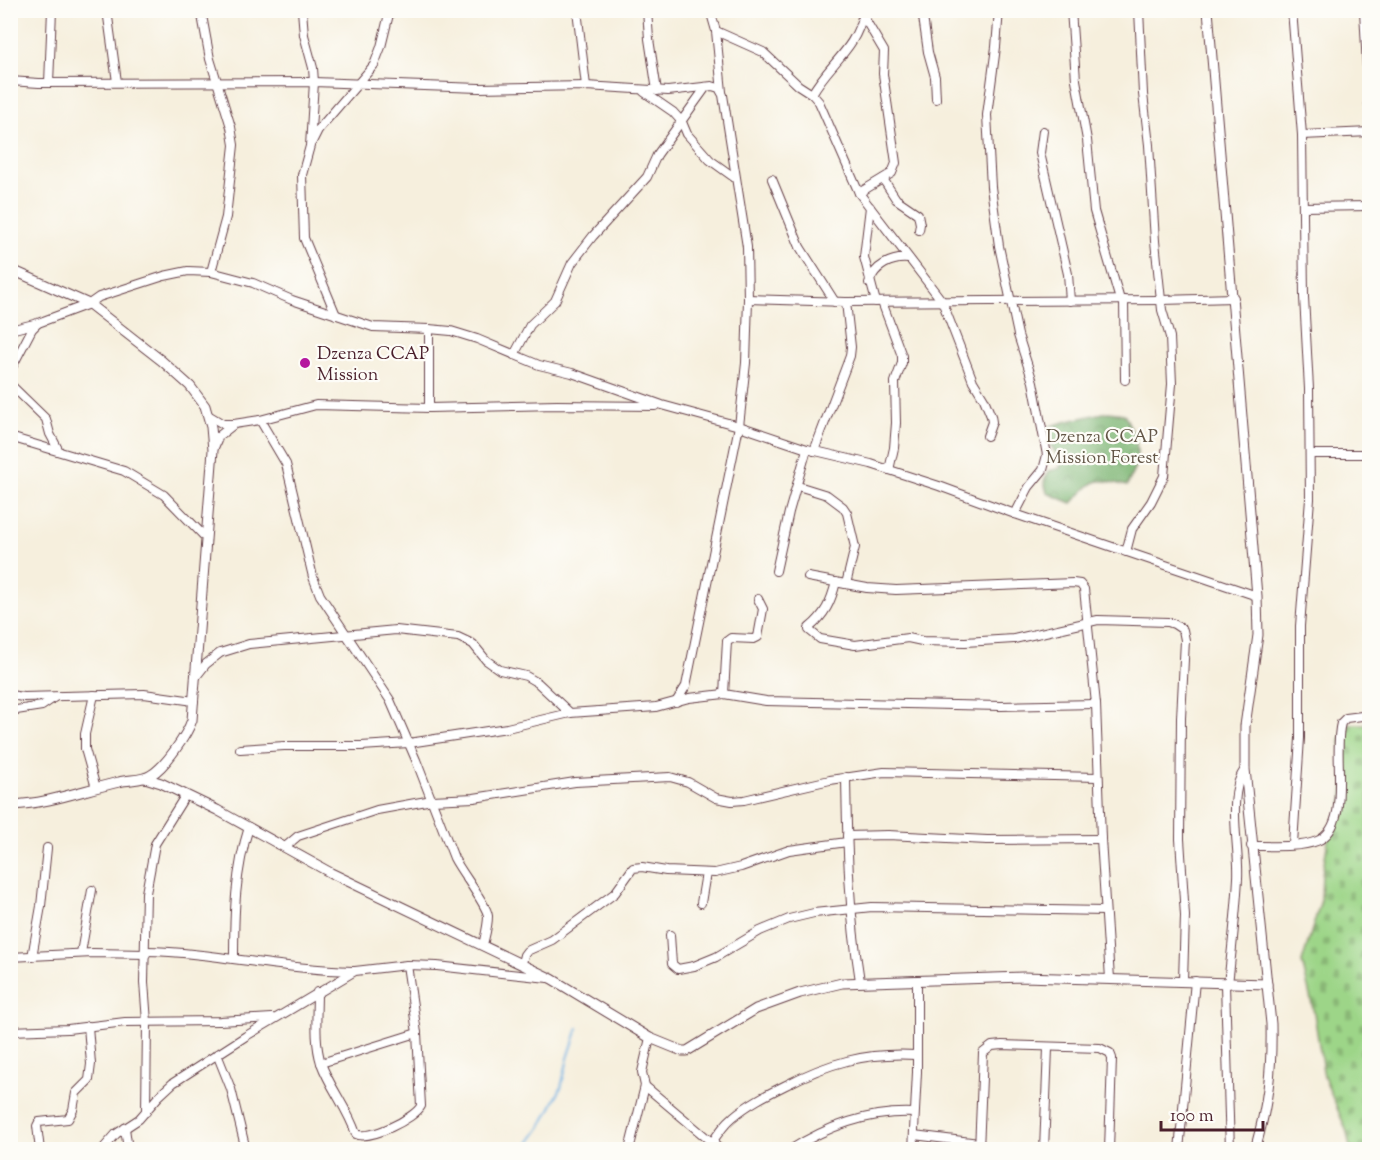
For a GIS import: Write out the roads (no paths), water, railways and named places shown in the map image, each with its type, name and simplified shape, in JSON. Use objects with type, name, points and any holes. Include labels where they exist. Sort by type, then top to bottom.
[{"type":"street","points":[[49,83],[51,10]]},
{"type":"street","points":[[107,10],[117,82]]},
{"type":"street","points":[[201,10],[210,58],[219,83],[234,145],[226,217],[211,272]]},
{"type":"street","points":[[302,10],[304,35],[313,68],[314,82],[310,146],[303,175],[304,238],[336,315]]},
{"type":"street","points":[[310,146],[318,130],[374,65],[390,10]]},
{"type":"street","points":[[577,10],[586,86]]},
{"type":"street","points":[[647,10],[657,91]]},
{"type":"street","points":[[676,702],[686,686],[739,426],[746,363],[748,299],[746,238],[722,92],[716,31],[710,10]]},
{"type":"street","points":[[922,10],[927,52],[935,77],[936,99]]},
{"type":"street","points":[[999,10],[987,129],[991,188],[999,246],[1018,335],[1033,382],[1047,455],[1043,470],[1029,487],[1015,514]]},
{"type":"street","points":[[1071,10],[1076,80],[1087,140],[1094,211],[1122,300],[1125,380]]},
{"type":"street","points":[[1126,552],[1132,529],[1160,485],[1166,470],[1172,374],[1170,337],[1162,310],[1155,241],[1149,145],[1143,94],[1139,10]]},
{"type":"street","points":[[1208,10],[1234,298],[1257,596],[1258,635],[1245,726],[1245,769],[1251,846],[1271,1024],[1267,1104],[1255,1149]]},
{"type":"street","points":[[1292,10],[1302,135],[1310,454],[1310,498],[1299,634],[1299,748],[1293,844]]},
{"type":"street","points":[[1364,10],[1370,126]]},
{"type":"street","points":[[812,94],[821,78],[836,64],[856,37],[863,12]]},
{"type":"street","points":[[859,193],[892,173],[896,163],[884,74],[884,51],[863,12]]},
{"type":"street","points":[[716,31],[762,52],[798,85],[812,94],[829,123],[859,193],[942,301],[973,381],[991,416],[992,422],[987,436]]},
{"type":"street","points":[[10,81],[49,83],[314,82],[479,88],[586,86],[657,91],[716,87],[722,92]]},
{"type":"street","points":[[514,355],[530,325],[555,301],[572,263],[593,236],[647,177],[657,155],[706,87]]},
{"type":"street","points":[[640,90],[673,112],[682,122],[687,134],[710,160],[735,178]]},
{"type":"street","points":[[1043,131],[1040,153],[1068,274],[1070,300]]},
{"type":"street","points":[[1302,135],[1370,132]]},
{"type":"street","points":[[772,179],[800,247],[835,302]]},
{"type":"street","points":[[883,179],[896,200],[918,214],[919,230]]},
{"type":"street","points":[[1303,207],[1370,206]]},
{"type":"street","points":[[870,207],[864,257],[869,283],[902,356],[896,382],[897,423],[889,470]]},
{"type":"street","points":[[869,283],[872,276],[890,260],[909,259]]},
{"type":"street","points":[[10,269],[89,304],[128,333],[190,386],[205,405],[213,450],[194,701],[189,728],[162,764],[154,773],[145,778],[127,780],[46,801],[10,805]]},
{"type":"street","points":[[10,330],[89,304],[99,297],[175,273],[198,270],[211,272],[253,283],[336,315],[379,328],[451,331],[477,339],[539,365],[572,373],[662,405],[961,493],[1015,514],[1257,596]]},
{"type":"street","points":[[748,299],[879,302],[1234,298]]},
{"type":"street","points":[[776,571],[789,512],[811,450],[850,356],[846,302]]},
{"type":"street","points":[[10,371],[38,322]]},
{"type":"street","points":[[429,329],[429,408]]},
{"type":"street","points":[[10,384],[46,419],[50,434],[59,451]]},
{"type":"street","points":[[208,415],[223,423],[234,424],[260,420],[316,405],[429,408],[662,405]]},
{"type":"street","points":[[260,420],[286,464],[316,586],[324,602],[384,689],[409,743],[457,865],[485,907],[488,917],[483,945]]},
{"type":"street","points":[[213,450],[219,436],[234,424]]},
{"type":"street","points":[[10,437],[116,468],[164,495],[205,537]]},
{"type":"street","points":[[1310,454],[1370,454]]},
{"type":"street","points":[[798,486],[827,495],[847,513],[855,547],[846,584]]},
{"type":"street","points":[[808,577],[867,588],[896,590],[1073,583],[1080,584],[1084,589],[1096,704],[1101,839],[1110,978]]},
{"type":"street","points":[[836,582],[829,605],[822,617],[809,630],[820,639],[849,645],[908,639],[965,642],[1014,639],[1108,620],[1168,622],[1179,626],[1184,635],[1180,839],[1185,916],[1184,981]]},
{"type":"street","points":[[724,694],[727,641],[731,638],[754,639],[758,637],[763,609],[758,599]]},
{"type":"street","points":[[195,680],[200,671],[213,658],[238,647],[270,641],[295,641],[396,630],[461,638],[472,644],[486,660],[500,670],[526,676],[538,682],[570,713]]},
{"type":"street","points":[[10,695],[55,697],[94,694],[156,694],[194,701]]},
{"type":"street","points":[[94,694],[85,742],[86,758],[96,788]]},
{"type":"street","points":[[240,749],[409,743],[507,728],[570,713],[644,708],[724,694],[766,701],[1001,706],[1096,704]]},
{"type":"street","points":[[10,711],[42,706],[55,697]]},
{"type":"street","points":[[1251,846],[1315,842],[1324,837],[1335,817],[1339,800],[1338,754],[1341,723],[1346,718],[1370,715]]},
{"type":"street","points":[[1230,1149],[1227,984],[1234,943],[1239,875],[1234,832],[1236,804],[1240,775],[1245,769]]},
{"type":"street","points":[[285,847],[298,836],[365,813],[432,800],[474,798],[575,783],[670,777],[688,782],[716,798],[739,801],[846,777],[884,772],[972,772],[1034,777],[1098,777]]},
{"type":"street","points":[[846,777],[851,908],[860,981]]},
{"type":"street","points":[[145,778],[161,783],[249,827],[331,873],[552,978],[650,1038],[687,1051],[735,1021],[778,1000],[823,987],[860,981],[1023,977],[1267,984]]},
{"type":"street","points":[[146,1112],[147,1022],[144,982],[146,893],[155,844],[185,796]]},
{"type":"street","points":[[234,959],[234,918],[239,866],[249,827]]},
{"type":"street","points":[[522,963],[527,951],[552,939],[615,893],[633,868],[706,873],[741,867],[789,850],[847,839],[888,835],[987,840],[1101,839]]},
{"type":"street","points":[[32,957],[41,906],[47,848]]},
{"type":"street","points":[[701,903],[706,873]]},
{"type":"street","points":[[81,953],[92,890]]},
{"type":"street","points":[[670,935],[672,964],[678,969],[694,966],[716,957],[760,931],[789,919],[814,913],[851,908],[903,907],[1106,911]]},
{"type":"street","points":[[10,957],[81,953],[181,952],[270,964],[355,971],[406,965],[437,966],[552,978]]},
{"type":"street","points":[[317,992],[317,1038],[321,1063],[351,1119],[356,1134],[364,1137],[374,1134],[414,1114],[421,1106],[417,1034],[406,965]]},
{"type":"street","points":[[102,1149],[116,1134],[146,1112],[173,1083],[317,992],[355,971]]},
{"type":"street","points":[[913,1149],[917,1072],[917,981]]},
{"type":"street","points":[[1179,1149],[1195,981]]},
{"type":"street","points":[[10,1030],[68,1029],[125,1022],[276,1018]]},
{"type":"street","points":[[40,1149],[37,1126],[39,1122],[68,1119],[73,1110],[76,1093],[89,1080],[91,1064],[88,1026]]},
{"type":"street","points":[[321,1063],[417,1034]]},
{"type":"street","points":[[629,1149],[645,1086],[642,1072],[650,1038]]},
{"type":"street","points":[[914,1135],[979,1146],[983,1053],[992,1046],[1100,1048],[1110,1053],[1112,1058],[1109,1149]]},
{"type":"street","points":[[1044,1149],[1048,1048]]},
{"type":"street","points":[[217,1054],[231,1089],[246,1149]]},
{"type":"street","points":[[707,1149],[732,1117],[770,1092],[804,1075],[864,1056],[916,1055]]},
{"type":"street","points":[[645,1086],[721,1149]]},
{"type":"street","points":[[790,1149],[822,1131],[862,1117],[914,1113]]},
{"type":"street","points":[[125,1128],[128,1149]]},
{"type":"waterway","points":[[524,1150],[542,1125],[561,1088],[578,1028]]},
{"type":"place","name":"Dzenza CCAP Mission","points":[[305,363]]},
{"type":"park label","name":"Dzenza CCAP Mission Forest","points":[[1102,446]]}]
